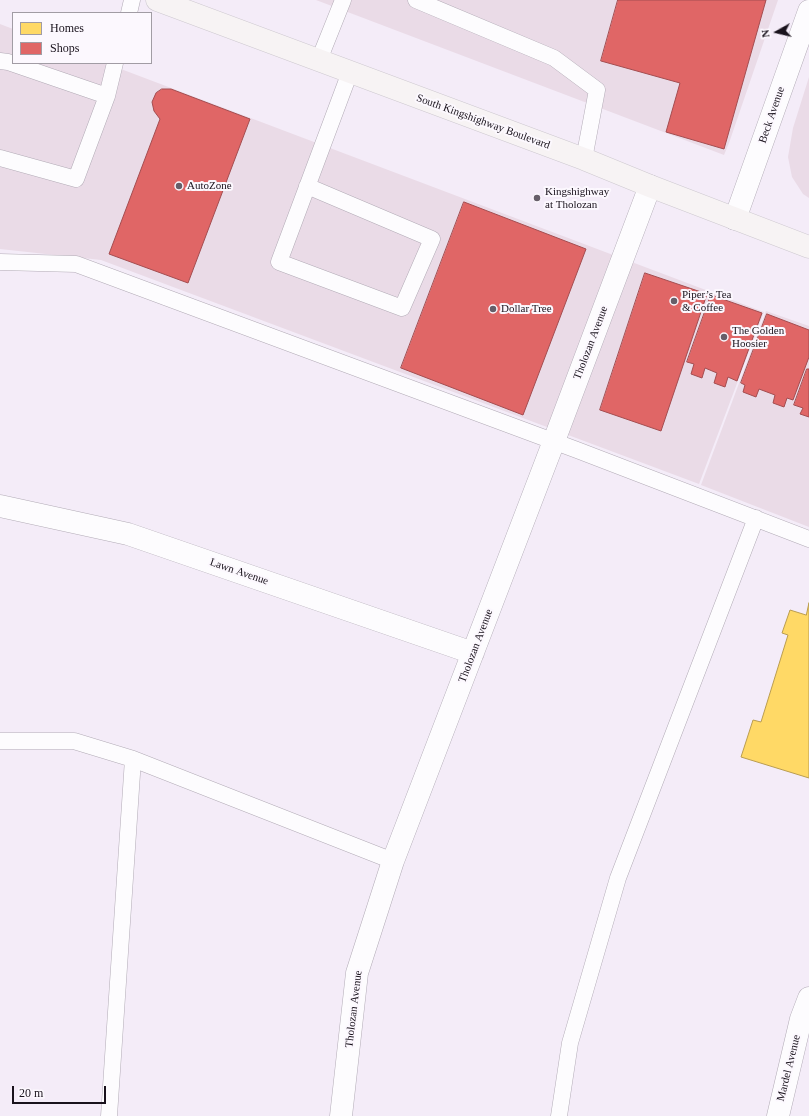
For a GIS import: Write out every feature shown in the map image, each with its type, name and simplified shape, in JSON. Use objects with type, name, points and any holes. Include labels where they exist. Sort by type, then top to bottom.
[{"type":"main road","name":"South Kingshighway Boulevard","points":[[157,0],[584,159],[809,247]]},
{"type":"street","name":"Beck Avenue","points":[[735,219],[809,11]]},
{"type":"street","name":"Tholozan Avenue","points":[[341,1116],[357,973],[393,861],[554,442],[650,186]]},
{"type":"street","name":"Lawn Avenue","points":[[0,506],[128,534],[473,653]]},
{"type":"street","name":"Mardel Avenue","points":[[778,1116],[801,1019],[809,998]]},
{"type":"lane","points":[[129,12],[132,0]]},
{"type":"lane","points":[[319,60],[343,0]]},
{"type":"lane","points":[[416,0],[554,58],[597,90],[584,159]]},
{"type":"lane","points":[[0,61],[12,63]]},
{"type":"lane","points":[[14,64],[107,96]]},
{"type":"lane","points":[[0,158],[76,180],[107,96],[115,64]]},
{"type":"lane","points":[[307,186],[432,239],[402,308],[279,262],[307,186],[350,72]]},
{"type":"lane","points":[[0,262],[76,264],[809,538]]},
{"type":"lane","points":[[559,1116],[570,1043],[618,878],[756,518]]},
{"type":"lane","points":[[0,741],[74,741],[133,759],[393,861]]},
{"type":"lane","points":[[109,1116],[133,759]]},
{"type":"shaded area","points":[[316,0],[778,0],[724,155]]},
{"type":"shaded area","points":[[0,24],[12,29],[12,64],[108,64],[764,312],[699,484],[101,260],[0,249]]},
{"type":"shaded area","points":[[809,77],[809,198],[803,194],[792,177],[788,157],[793,128]]},
{"type":"shaded area","points":[[766,311],[809,326],[809,527],[701,485]]},
{"type":"building: Homes","points":[[809,603],[809,778],[741,757],[753,720],[761,722],[788,635],[782,633],[790,610],[806,615]]},
{"type":"building: Shops","points":[[618,0],[766,0],[724,149],[666,132],[680,83],[601,61]]},
{"type":"building: Shops","name":"AutoZone","points":[[162,89],[171,89],[250,119],[188,283],[109,254],[160,119],[154,111],[152,102],[156,93]]},
{"type":"building: Shops","name":"Dollar Tree","points":[[464,202],[586,249],[523,415],[401,368]]},
{"type":"building: Shops","points":[[645,273],[707,294],[661,431],[600,410]]},
{"type":"building: Shops","name":"The Golden Hoosier","points":[[711,295],[762,313],[737,381],[728,377],[725,387],[714,383],[717,373],[705,368],[702,378],[691,374],[694,364],[687,362]]},
{"type":"building: Shops","points":[[767,314],[809,330],[809,357],[793,400],[787,398],[784,407],[773,403],[775,395],[759,389],[756,397],[743,392],[745,385],[741,383]]},
{"type":"building: Shops","points":[[807,369],[809,369],[809,417],[800,414],[803,408],[794,405]]},
{"type":"place","name":"AutoZone","points":[[179,186]]},
{"type":"place","name":"Kingshighway at Tholozan","points":[[537,198]]},
{"type":"place","name":"Piper’s Tea & Coffee","points":[[674,301]]},
{"type":"place","name":"Dollar Tree","points":[[493,309]]},
{"type":"place","name":"The Golden Hoosier","points":[[724,337]]}]
